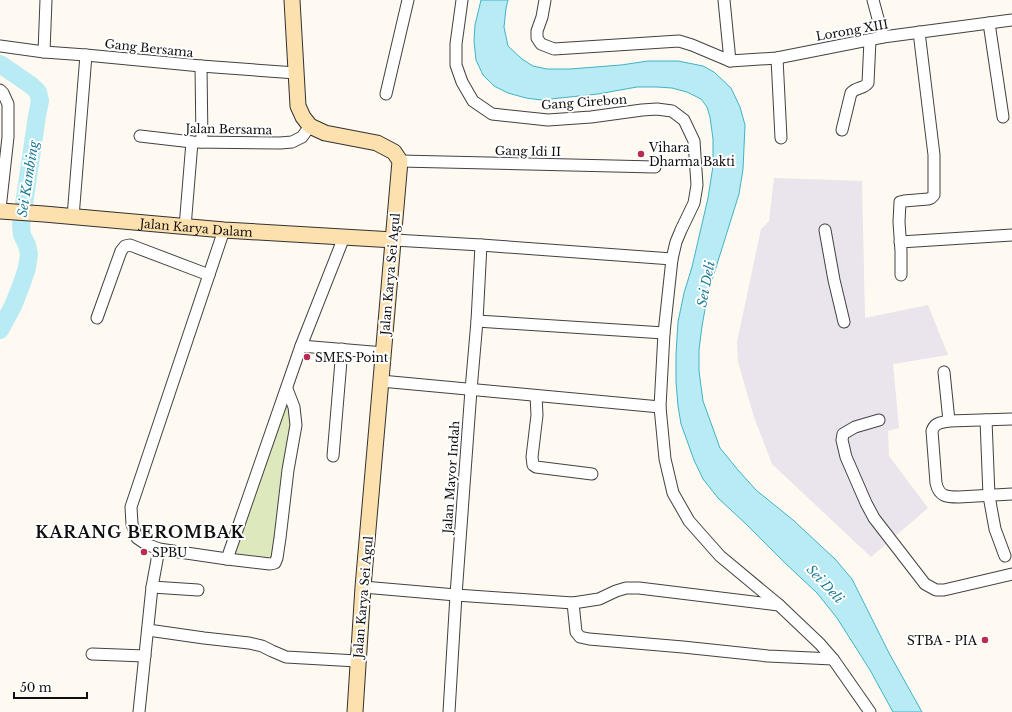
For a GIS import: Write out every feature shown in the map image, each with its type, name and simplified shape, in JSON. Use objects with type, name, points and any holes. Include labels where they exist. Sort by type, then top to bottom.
[{"type":"main road","points":[[292,0],[298,106],[303,117],[310,126],[325,133],[381,145],[394,152],[400,161]]},
{"type":"main road","name":"Jalan Karya Sei Agul","points":[[355,712],[357,661],[363,587],[400,161]]},
{"type":"main road","name":"Jalan Karya Dalam","points":[[3,211],[224,230],[394,240]]},
{"type":"street","points":[[44,52],[46,0]]},
{"type":"street","points":[[386,94],[408,0]]},
{"type":"street","name":"Gang Cirebon","points":[[462,0],[456,44],[456,65],[462,82],[473,101],[492,114],[548,120],[591,117],[642,110],[657,110],[672,111],[684,120],[694,141],[697,185],[694,204],[680,230],[672,259]]},
{"type":"street","points":[[545,0],[542,17],[537,31],[537,38],[541,44],[554,49],[679,41],[730,61],[724,0]]},
{"type":"street","points":[[873,0],[883,38]]},
{"type":"street","name":"Lorong XIII","points":[[730,61],[777,58],[919,32],[1012,20]]},
{"type":"street","points":[[989,23],[1003,117]]},
{"type":"street","points":[[901,275],[899,222],[900,202],[928,199],[934,195],[934,155],[919,32]]},
{"type":"street","points":[[842,130],[851,93],[868,83],[870,40]]},
{"type":"street","name":"Gang Bersama","points":[[0,46],[44,52],[296,73]]},
{"type":"street","points":[[73,217],[86,55]]},
{"type":"street","points":[[777,58],[781,138]]},
{"type":"street","points":[[185,227],[197,142],[201,66]]},
{"type":"street","points":[[0,90],[8,104],[4,137],[3,211]]},
{"type":"street","name":"Jalan Bersama","points":[[140,136],[197,142],[280,143],[292,142],[302,137],[310,126]]},
{"type":"street","name":"Gang Idi II","points":[[400,161],[655,167]]},
{"type":"street","points":[[224,230],[131,508],[132,524],[137,538],[146,544],[159,549],[227,559],[270,564],[275,563],[277,558],[288,470],[296,425],[294,407],[286,389]]},
{"type":"street","points":[[825,230],[834,280],[844,322]]},
{"type":"street","points":[[900,242],[1012,235]]},
{"type":"street","points":[[227,559],[286,389],[344,237]]},
{"type":"street","points":[[394,240],[672,259],[664,333],[660,407],[665,459],[673,493],[690,521],[720,556],[779,605],[834,659],[870,712]]},
{"type":"street","points":[[97,318],[120,251],[125,246],[130,245],[209,275]]},
{"type":"street","name":"Jalan Mayor Indah","points":[[449,712],[456,595],[477,321],[481,245]]},
{"type":"street","points":[[477,321],[664,333]]},
{"type":"street","points":[[302,346],[384,353]]},
{"type":"street","points":[[332,456],[342,349]]},
{"type":"street","points":[[944,372],[949,421]]},
{"type":"street","points":[[381,381],[660,407]]},
{"type":"street","points":[[536,396],[536,415],[532,457],[533,465],[536,467],[592,474]]},
{"type":"street","points":[[1012,419],[949,421],[936,424],[932,431],[936,483],[940,493],[950,497],[1012,494]]},
{"type":"street","points":[[879,420],[855,427],[843,434],[842,440],[846,457],[874,518],[924,584],[936,590],[944,590],[1012,574]]},
{"type":"street","points":[[986,420],[989,496],[995,529],[1004,556]]},
{"type":"street","points":[[138,712],[152,587],[159,549]]},
{"type":"street","points":[[152,587],[198,590]]},
{"type":"street","points":[[363,587],[573,603],[599,599],[626,588],[639,588],[779,605]]},
{"type":"street","points":[[573,603],[576,632],[580,637],[589,639],[768,656],[834,659]]},
{"type":"street","points":[[148,630],[249,643],[262,646],[286,656],[357,661]]},
{"type":"street","points":[[92,654],[145,656]]},
{"type":"shaded area","points":[[774,178],[862,181],[865,318],[928,305],[948,355],[893,364],[899,428],[888,431],[889,456],[928,508],[871,557],[772,464],[754,417],[738,362],[737,342],[761,229],[769,221]]},
{"type":"green space","points":[[285,396],[293,407],[274,562],[228,558]]},
{"type":"water","name":"Sei Deli","points":[[481,0],[508,0],[504,27],[508,46],[522,59],[533,66],[547,69],[570,69],[621,65],[648,61],[678,61],[703,66],[714,72],[731,88],[740,107],[745,125],[743,169],[739,194],[708,293],[702,326],[699,350],[699,371],[703,401],[720,448],[738,470],[756,490],[793,520],[835,559],[852,579],[889,653],[922,712],[893,712],[870,670],[837,618],[817,593],[718,498],[703,479],[694,460],[681,424],[676,382],[678,322],[708,198],[713,166],[713,139],[707,107],[701,99],[687,92],[672,88],[637,87],[598,94],[541,100],[508,93],[494,86],[483,75],[476,60],[474,41],[475,25]]},
{"type":"waterway","name":"Sei Kambing","points":[[0,64],[32,86],[38,92],[40,101],[21,225],[22,235],[27,245],[29,254],[27,268],[13,306],[0,330]]},
{"type":"place","name":"Vihara Dharma Bakti","points":[[641,154]]},
{"type":"place","name":"SMES Point","points":[[307,357]]},
{"type":"place","name":"SPBU","points":[[144,552]]},
{"type":"place","name":"STBA - PIA","points":[[985,640]]},
{"type":"district","name":"KARANG BEROMBAK","points":[[140,532]]}]
